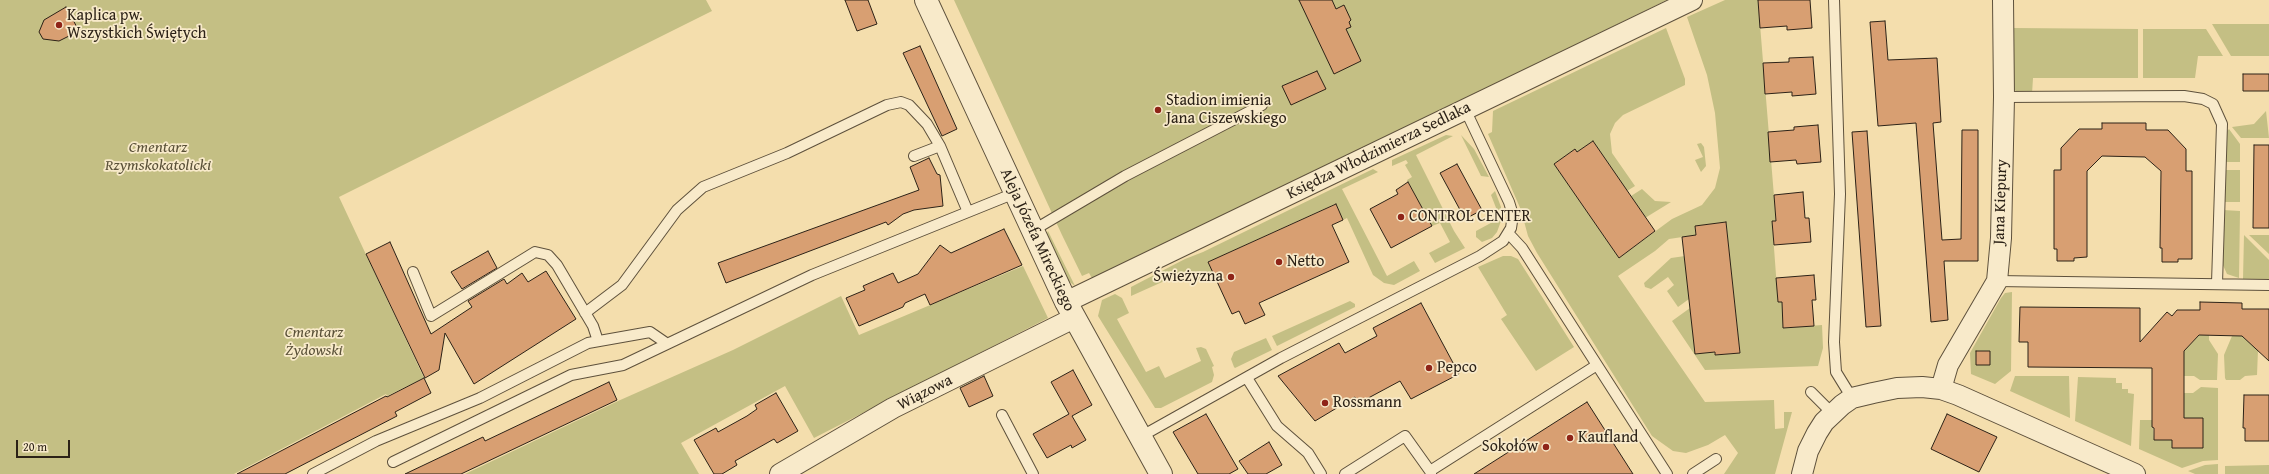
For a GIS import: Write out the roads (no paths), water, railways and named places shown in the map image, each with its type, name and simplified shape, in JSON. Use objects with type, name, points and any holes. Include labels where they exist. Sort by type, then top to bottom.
[{"type":"street","name":"Aleja Józefa Mireckiego","points":[[926,0],[1070,310],[1162,474]]},
{"type":"street","name":"Księdza Włodzimierza Sedlaka","points":[[1070,310],[1465,109],[1692,0]]},
{"type":"street","name":"Jana Kiepury","points":[[1941,389],[1948,365],[1997,281],[2001,238],[2004,97],[2003,0]]},
{"type":"street","name":"Wiązowa","points":[[780,474],[893,408],[1070,310]]},
{"type":"street","points":[[1802,474],[1812,442],[1832,413],[1852,398],[1897,388],[1922,387],[1941,389],[2135,474]]},
{"type":"lane","points":[[1834,0],[1840,194],[1834,342],[1836,372],[1852,398]]},
{"type":"lane","points":[[2004,97],[2184,96],[2203,99],[2213,104],[2222,124],[2217,283]]},
{"type":"lane","points":[[585,313],[622,285],[677,210],[703,187],[787,153],[887,105],[901,102],[909,104],[923,119],[940,146],[968,212]]},
{"type":"lane","points":[[1032,231],[1125,176],[1262,105]]},
{"type":"lane","points":[[1140,437],[1247,378],[1480,256],[1500,244],[1509,234],[1513,223],[1509,202],[1465,109]]},
{"type":"lane","points":[[914,156],[940,146]]},
{"type":"lane","points":[[393,462],[571,375],[623,365],[666,343],[812,275],[1015,193]]},
{"type":"lane","points":[[1509,234],[1522,248],[1667,474]]},
{"type":"lane","points":[[413,272],[431,316],[535,252],[548,255],[557,265],[593,326],[598,341]]},
{"type":"lane","points":[[1997,281],[2217,283],[2269,285]]},
{"type":"lane","points":[[314,474],[376,442],[480,398],[547,362],[588,343],[650,332],[666,343]]},
{"type":"lane","points":[[1345,474],[1405,436],[1431,472],[1597,365]]},
{"type":"lane","points":[[1247,378],[1277,426],[1308,453],[1321,474]]},
{"type":"lane","points":[[1811,392],[1832,413]]},
{"type":"lane","points":[[1002,415],[1034,474]]},
{"type":"lane","points":[[1693,474],[1716,459]]},
{"type":"place","name":"Kaplica pw. Wszystkich Świętych","points":[[59,25]]},
{"type":"place","name":"Stadion imienia Jana Ciszewskiego","points":[[1158,110]]},
{"type":"place","name":"CONTROL CENTER","points":[[1401,217]]},
{"type":"place","name":"Netto","points":[[1279,262]]},
{"type":"place","name":"Świeżyzna","points":[[1231,277]]},
{"type":"place","name":"Pepco","points":[[1429,368]]},
{"type":"place","name":"Rossmann","points":[[1325,403]]},
{"type":"place","name":"Kaufland","points":[[1570,438]]},
{"type":"place","name":"Sokołów","points":[[1546,447]]},
{"type":"park label","name":"Cmentarz Rzymskokatolicki","points":[[158,157]]},
{"type":"park label","name":"Cmentarz Żydowski","points":[[314,342]]}]
